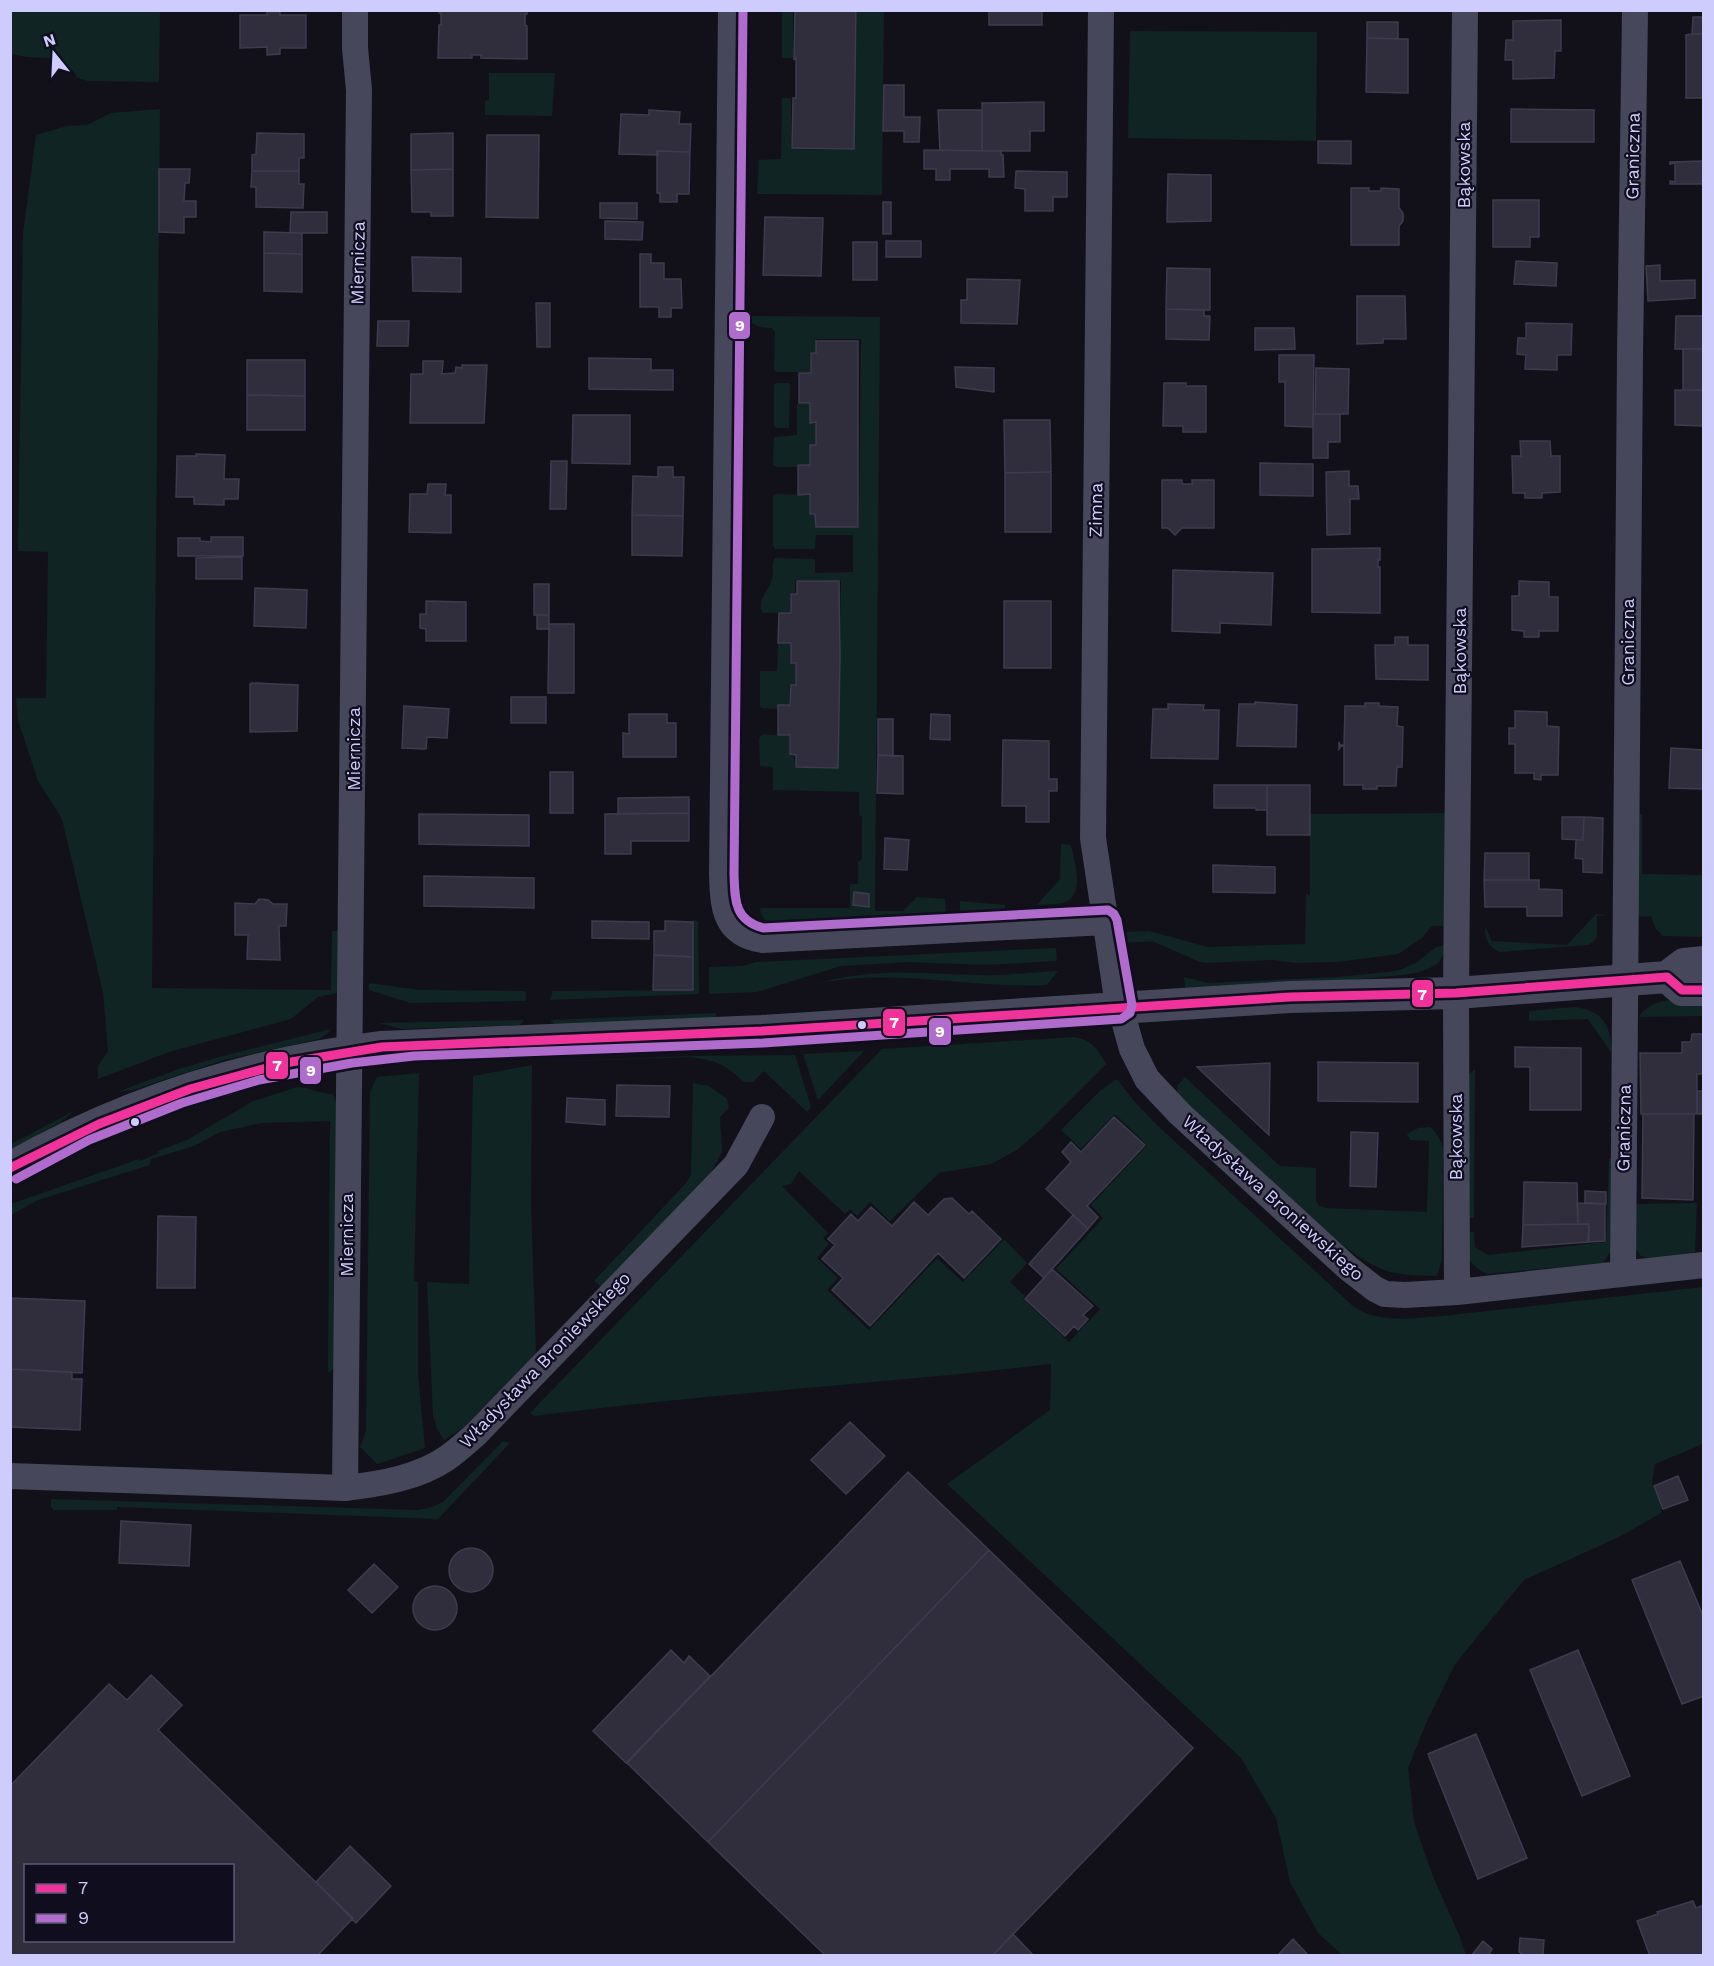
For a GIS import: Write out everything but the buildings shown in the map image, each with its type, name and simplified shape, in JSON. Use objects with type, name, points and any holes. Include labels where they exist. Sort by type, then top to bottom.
[{"type":"street","name":"Miernicza","points":[[345,1488],[359,90],[355,48],[355,10]]},
{"type":"street","points":[[731,10],[722,874],[725,913],[736,929],[745,936],[762,940],[1105,922]]},
{"type":"street","name":"Zimna","points":[[1101,10],[1092,826],[1105,922],[1120,1007]]},
{"type":"street","name":"Bąkowska","points":[[1457,1292],[1456,993],[1466,10]]},
{"type":"street","name":"Graniczna","points":[[1623,1274],[1635,10]]},
{"type":"street","points":[[10,1168],[84,1129],[177,1092],[256,1068],[350,1051],[413,1044],[773,1030],[1290,997],[1456,993],[1667,977],[1684,964],[1704,962]]},
{"type":"street","points":[[1667,977],[1682,990],[1704,990]]},
{"type":"street","name":"Władysława Broniewskiego","points":[[1120,1007],[1138,1064],[1154,1088],[1348,1268],[1385,1294],[1457,1292],[1704,1265]]},
{"type":"street","name":"Władysława Broniewskiego","points":[[10,1476],[345,1488],[378,1484],[412,1475],[446,1459],[476,1434],[736,1165],[762,1117]]},
{"type":"green space","points":[[11,10],[160,11],[159,82],[88,81],[78,78],[63,65],[48,58],[11,54]]},
{"type":"green space","points":[[782,11],[793,11],[793,58],[782,58]]},
{"type":"green space","points":[[857,11],[884,11],[882,195],[757,194],[759,160],[781,159],[782,98],[791,98],[791,149],[854,150]]},
{"type":"green space","points":[[1130,31],[1317,32],[1316,141],[1128,138]]},
{"type":"green space","points":[[489,73],[555,73],[552,116],[485,115],[485,101],[489,100]]},
{"type":"green space","points":[[160,109],[152,988],[331,990],[332,931],[338,931],[337,993],[318,997],[291,1019],[172,1051],[98,1079],[98,1066],[108,1051],[103,992],[62,819],[38,781],[18,720],[16,698],[46,698],[48,552],[18,551],[23,233],[36,135],[67,126],[87,125],[111,113]]},
{"type":"green space","points":[[751,316],[880,317],[875,911],[903,911],[917,897],[945,899],[946,914],[941,919],[781,927],[767,921],[762,916],[760,908],[850,908],[850,884],[858,884],[858,862],[862,859],[862,817],[859,815],[859,792],[773,790],[773,767],[760,766],[759,738],[763,734],[789,736],[789,755],[794,756],[795,768],[838,768],[841,581],[795,580],[795,593],[790,593],[790,612],[763,613],[761,605],[772,579],[775,558],[815,559],[815,573],[853,572],[853,535],[816,535],[815,549],[775,549],[773,545],[773,496],[777,494],[809,495],[809,515],[815,515],[815,527],[859,527],[861,339],[816,339],[815,352],[810,352],[810,372],[777,372],[774,370],[775,332],[772,328],[760,327],[751,323]]},
{"type":"green space","points":[[790,383],[789,428],[774,426],[774,385]]},
{"type":"green space","points":[[797,404],[810,404],[810,423],[815,423],[815,445],[809,445],[809,464],[797,464],[797,467],[777,467],[773,465],[774,437],[797,435]]},
{"type":"green space","points":[[778,644],[790,644],[790,663],[795,664],[795,685],[790,685],[789,704],[778,705],[777,709],[762,708],[760,706],[760,673],[761,671],[777,671]]},
{"type":"green space","points":[[1449,813],[1445,926],[1432,926],[1422,938],[1398,954],[1337,962],[1296,963],[1272,960],[1207,963],[1152,941],[1122,943],[1121,937],[1126,932],[1149,931],[1208,947],[1305,944],[1306,894],[1310,896],[1310,814]]},
{"type":"green space","points":[[1637,814],[1642,814],[1642,874],[1703,875],[1703,937],[1663,936],[1656,929],[1651,916],[1637,917]]},
{"type":"green space","points":[[1061,844],[1071,845],[1077,876],[1075,892],[1065,902],[1037,905],[1060,879]]},
{"type":"green space","points":[[960,901],[1005,905],[1005,911],[1001,916],[965,918],[960,913]]},
{"type":"green space","points":[[1596,914],[1608,915],[1597,916],[1597,937],[1589,945],[1500,952],[1490,945],[1486,935],[1485,926],[1492,941],[1567,945]]},
{"type":"green space","points":[[693,920],[698,921],[699,994],[550,1000],[553,991],[693,990]]},
{"type":"green space","points":[[1445,945],[1442,958],[1438,963],[1420,972],[1358,980],[1185,988],[1184,977],[1208,983],[1337,977],[1397,971],[1416,963],[1436,947]]},
{"type":"green space","points":[[1056,948],[1057,961],[985,965],[909,962],[841,966],[757,992],[709,994],[709,967],[743,966],[756,962]]},
{"type":"green space","points":[[1058,971],[1047,985],[902,978],[845,979],[816,984],[877,973],[990,975]]},
{"type":"green space","points":[[369,983],[420,990],[524,991],[526,1001],[410,1003],[369,990]]},
{"type":"green space","points":[[1703,999],[1703,1016],[1639,1017],[1644,1010],[1659,1002]]},
{"type":"green space","points":[[1573,1007],[1591,1011],[1603,1020],[1609,1033],[1612,1051],[1588,1019],[1529,1021],[1529,1011]]},
{"type":"green space","points":[[716,1013],[716,1018],[554,1024],[550,1020]]},
{"type":"green space","points":[[524,1020],[520,1025],[402,1029],[379,1023]]},
{"type":"green space","points":[[331,1029],[319,1039],[224,1060],[133,1090],[117,1092],[219,1057]]},
{"type":"green space","points":[[1074,1037],[1094,1046],[1106,1064],[1017,1150],[991,1164],[939,1173],[890,1221],[870,1202],[857,1216],[850,1209],[845,1214],[799,1171],[791,1184],[782,1186],[828,1233],[823,1238],[829,1244],[817,1258],[838,1278],[827,1290],[869,1330],[937,1258],[963,1282],[1004,1239],[1027,1263],[1010,1282],[1025,1296],[1023,1299],[1069,1342],[1100,1309],[1056,1269],[1103,1218],[1091,1205],[1147,1145],[1115,1114],[1081,1149],[1061,1130],[1101,1090],[1117,1079],[1157,1125],[1354,1307],[1375,1316],[1397,1319],[1442,1316],[1703,1287],[1703,1444],[1655,1464],[1652,1484],[1661,1504],[1661,1513],[1619,1537],[1524,1580],[1455,1664],[1427,1721],[1408,1768],[1414,1822],[1432,1874],[1466,1955],[1342,1955],[1318,1933],[1290,1882],[1276,1818],[1241,1758],[947,1484],[1050,1410],[1051,1364],[663,1401],[534,1416],[530,1413],[882,1049]]},
{"type":"green space","points":[[864,1051],[818,1100],[803,1054]]},
{"type":"green space","points":[[795,1055],[811,1107],[807,1112],[764,1071],[753,1082],[744,1082],[715,1062],[691,1057],[546,1062],[692,1056]]},
{"type":"green space","points":[[532,1065],[531,1202],[536,1354],[464,1427],[444,1440],[437,1429],[433,1415],[427,1282],[469,1284],[473,1076]]},
{"type":"green space","points":[[1475,1069],[1474,1218],[1466,1218],[1468,1075]]},
{"type":"green space","points":[[419,1073],[414,1281],[418,1282],[418,1374],[425,1448],[377,1464],[360,1447],[366,1431],[370,1092],[377,1077]]},
{"type":"green space","points":[[1185,1077],[1280,1166],[1316,1168],[1316,1201],[1319,1206],[1326,1208],[1427,1212],[1429,1141],[1410,1140],[1407,1134],[1418,1128],[1430,1127],[1435,1131],[1443,1147],[1442,1260],[1437,1276],[1408,1275],[1386,1271],[1359,1257],[1341,1243],[1178,1095],[1177,1086]]},
{"type":"green space","points":[[693,1083],[709,1086],[727,1099],[729,1108],[720,1117],[722,1152],[710,1174],[601,1287],[594,1281],[687,1182],[691,1174]]},
{"type":"green space","points":[[298,1087],[333,1094],[336,1103],[335,1368],[328,1373],[330,1121],[262,1123],[220,1132],[194,1146],[151,1159],[150,1165],[38,1200],[11,1215],[11,1204],[139,1159],[140,1161],[187,1140],[253,1101]]},
{"type":"green space","points":[[74,1111],[61,1122],[11,1149],[11,1144]]},
{"type":"green space","points":[[1609,1159],[1613,1159],[1611,1251],[1603,1263],[1487,1274],[1471,1262],[1466,1246],[1466,1232],[1474,1232],[1475,1247],[1488,1255],[1606,1242]]},
{"type":"green space","points":[[1697,1203],[1695,1254],[1648,1258],[1641,1256],[1636,1249],[1636,1204]]},
{"type":"green space","points":[[503,1441],[510,1443],[438,1519],[117,1507],[117,1510],[54,1510],[51,1507],[51,1499],[418,1510],[443,1502]]},
{"type":"transit line","name":"9","points":[[16,1179],[89,1140],[182,1103],[259,1080],[352,1063],[414,1056],[763,1043],[1121,1019],[1130,1013],[1132,1005],[1117,920],[1108,910],[763,928],[746,920],[738,908],[734,874],[743,10]]},
{"type":"transit line","name":"7","points":[[10,1168],[99,1124],[190,1089],[285,1063],[382,1047],[762,1031],[1290,997],[1456,993],[1667,977],[1682,990],[1704,990]]}]
